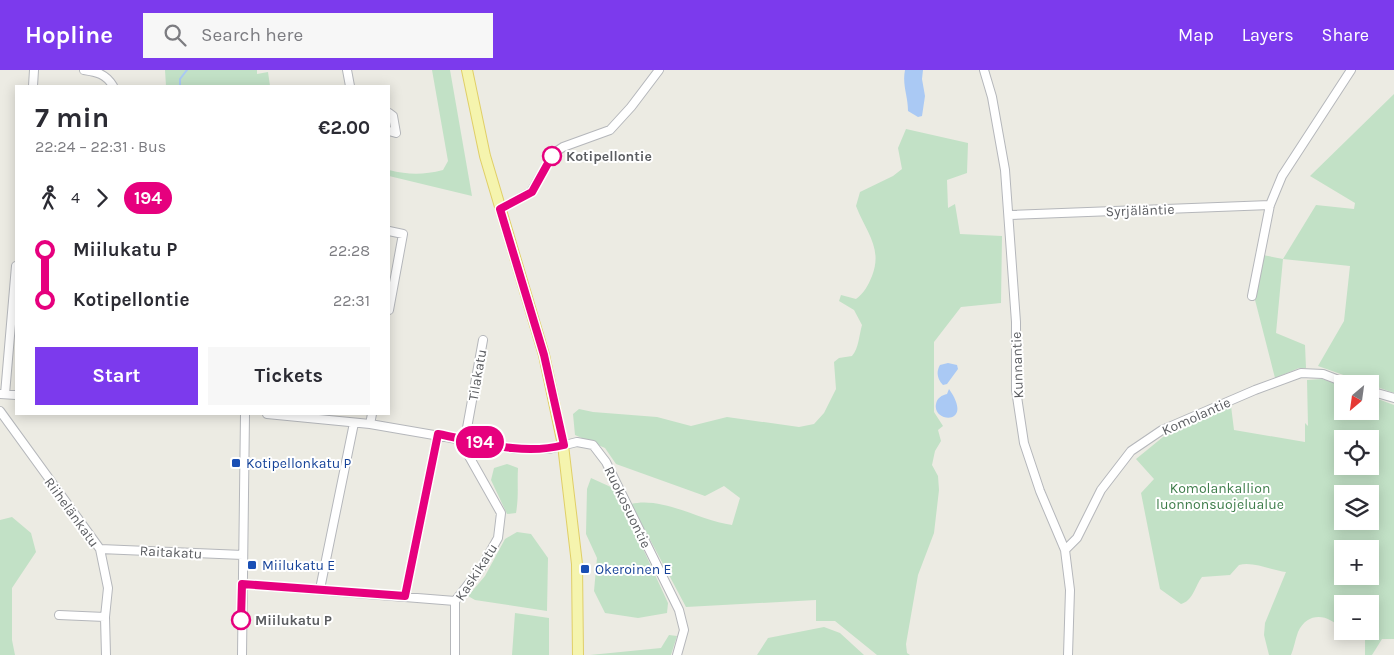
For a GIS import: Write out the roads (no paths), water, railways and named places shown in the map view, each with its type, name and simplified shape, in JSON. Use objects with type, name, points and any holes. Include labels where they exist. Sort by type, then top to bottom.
[{"type":"main road","points":[[468,70],[485,156],[544,355],[564,445],[577,564],[578,655]]},
{"type":"street","points":[[33,85],[34,70]]},
{"type":"street","points":[[84,70],[100,73],[107,77],[112,85]]},
{"type":"street","points":[[347,70],[350,85]]},
{"type":"street","points":[[500,209],[532,192],[554,153],[563,147],[610,130],[631,107],[659,70]]},
{"type":"street","name":"Kunnantie","points":[[984,70],[992,97],[1005,170],[1016,322],[1016,390],[1024,443],[1040,491],[1065,550],[1070,590],[1068,655]]},
{"type":"street","points":[[1252,296],[1270,205],[1282,176],[1350,70]]},
{"type":"street","points":[[390,114],[393,116],[396,133],[390,131]]},
{"type":"street","name":"Syrjäläntie","points":[[1009,215],[1270,205]]},
{"type":"street","points":[[390,231],[403,234],[390,301]]},
{"type":"street","points":[[3,394],[15,285]]},
{"type":"street","name":"Tilakatu","points":[[465,440],[483,340]]},
{"type":"street","name":"Komolantie","points":[[1065,550],[1077,538],[1102,490],[1131,451],[1162,430],[1300,373],[1323,374],[1334,378]]},
{"type":"street","points":[[1379,394],[1394,398]]},
{"type":"street","name":"Riihelänkatu","points":[[0,411],[100,549],[108,588],[105,617],[106,655]]},
{"type":"street","points":[[242,655],[245,415]]},
{"type":"street","points":[[277,415],[370,424],[527,450],[548,449],[564,445]]},
{"type":"street","points":[[370,424],[372,415]]},
{"type":"street","points":[[320,589],[354,423]]},
{"type":"street","points":[[405,596],[438,434]]},
{"type":"street","name":"Kaskikatu","points":[[455,655],[455,601],[481,568],[498,538],[501,513],[466,451],[465,440]]},
{"type":"street","name":"Ruokosuontie","points":[[564,445],[577,442],[593,444],[606,462],[679,610],[684,630],[677,655]]},
{"type":"street","name":"Raitakatu","points":[[100,549],[243,555]]},
{"type":"street","points":[[242,584],[455,601]]},
{"type":"street","points":[[59,615],[105,617]]},
{"type":"water","points":[[905,70],[923,70],[922,79],[925,96],[922,116],[918,117],[908,111],[904,81]]},
{"type":"water","points":[[948,363],[957,365],[958,369],[947,384],[943,385],[938,378],[938,370],[940,365]]},
{"type":"water","points":[[949,389],[956,401],[957,410],[951,418],[940,415],[936,410],[937,400],[947,394]]},
{"type":"waterway","points":[[180,85],[180,79],[187,70]]},
{"type":"place","name":"Kotipellontie","points":[[552,156]]},
{"type":"place","name":"Kotipellonkatu P","points":[[236,463]]},
{"type":"place","name":"Miilukatu E","points":[[252,565]]},
{"type":"place","name":"Okeroinen E","points":[[585,569]]},
{"type":"place","name":"Miilukatu P","points":[[241,620]]},
{"type":"park label","name":"Komolankallion luonnonsuojelualue","points":[[1220,496]]}]
